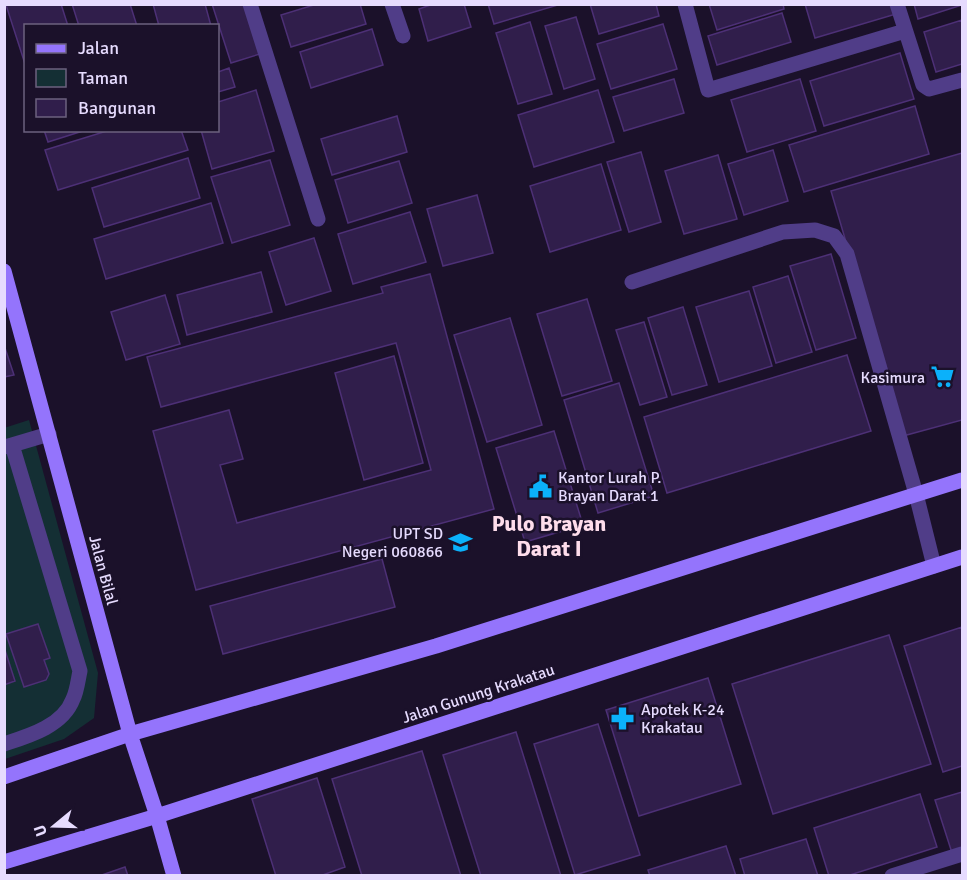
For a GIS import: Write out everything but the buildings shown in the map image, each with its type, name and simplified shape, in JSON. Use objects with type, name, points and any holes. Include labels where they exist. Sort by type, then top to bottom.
[{"type":"main road","name":"Jalan Bilal","points":[[4,272],[130,734],[174,876]]},
{"type":"main road","points":[[4,777],[130,734],[436,645],[963,480]]},
{"type":"main road","name":"Jalan Gunung Krakatau","points":[[4,862],[157,816],[963,557]]},
{"type":"street","points":[[250,4],[318,219]]},
{"type":"street","points":[[392,4],[403,36]]},
{"type":"street","points":[[686,4],[708,90],[905,31]]},
{"type":"street","points":[[897,4],[923,85],[929,89],[963,80]]},
{"type":"street","points":[[632,282],[783,232],[814,230],[834,236],[847,254],[916,494],[934,566]]},
{"type":"street","points":[[4,744],[38,734],[59,717],[73,700],[80,671],[8,446],[49,434]]},
{"type":"street","points":[[892,876],[963,854]]},
{"type":"green space","points":[[29,420],[98,673],[94,718],[64,739],[5,759],[4,428]]},
{"type":"place","name":"Kasimura","points":[[943,377]]},
{"type":"place","name":"Kantor Lurah P. Brayan Darat 1","points":[[540,486]]},
{"type":"place","name":"UPT SD Negeri 060866","points":[[461,542]]},
{"type":"place","name":"Apotek K-24 Krakatau","points":[[623,718]]},
{"type":"district","name":"Pulo Brayan Darat I","points":[[549,536]]}]
